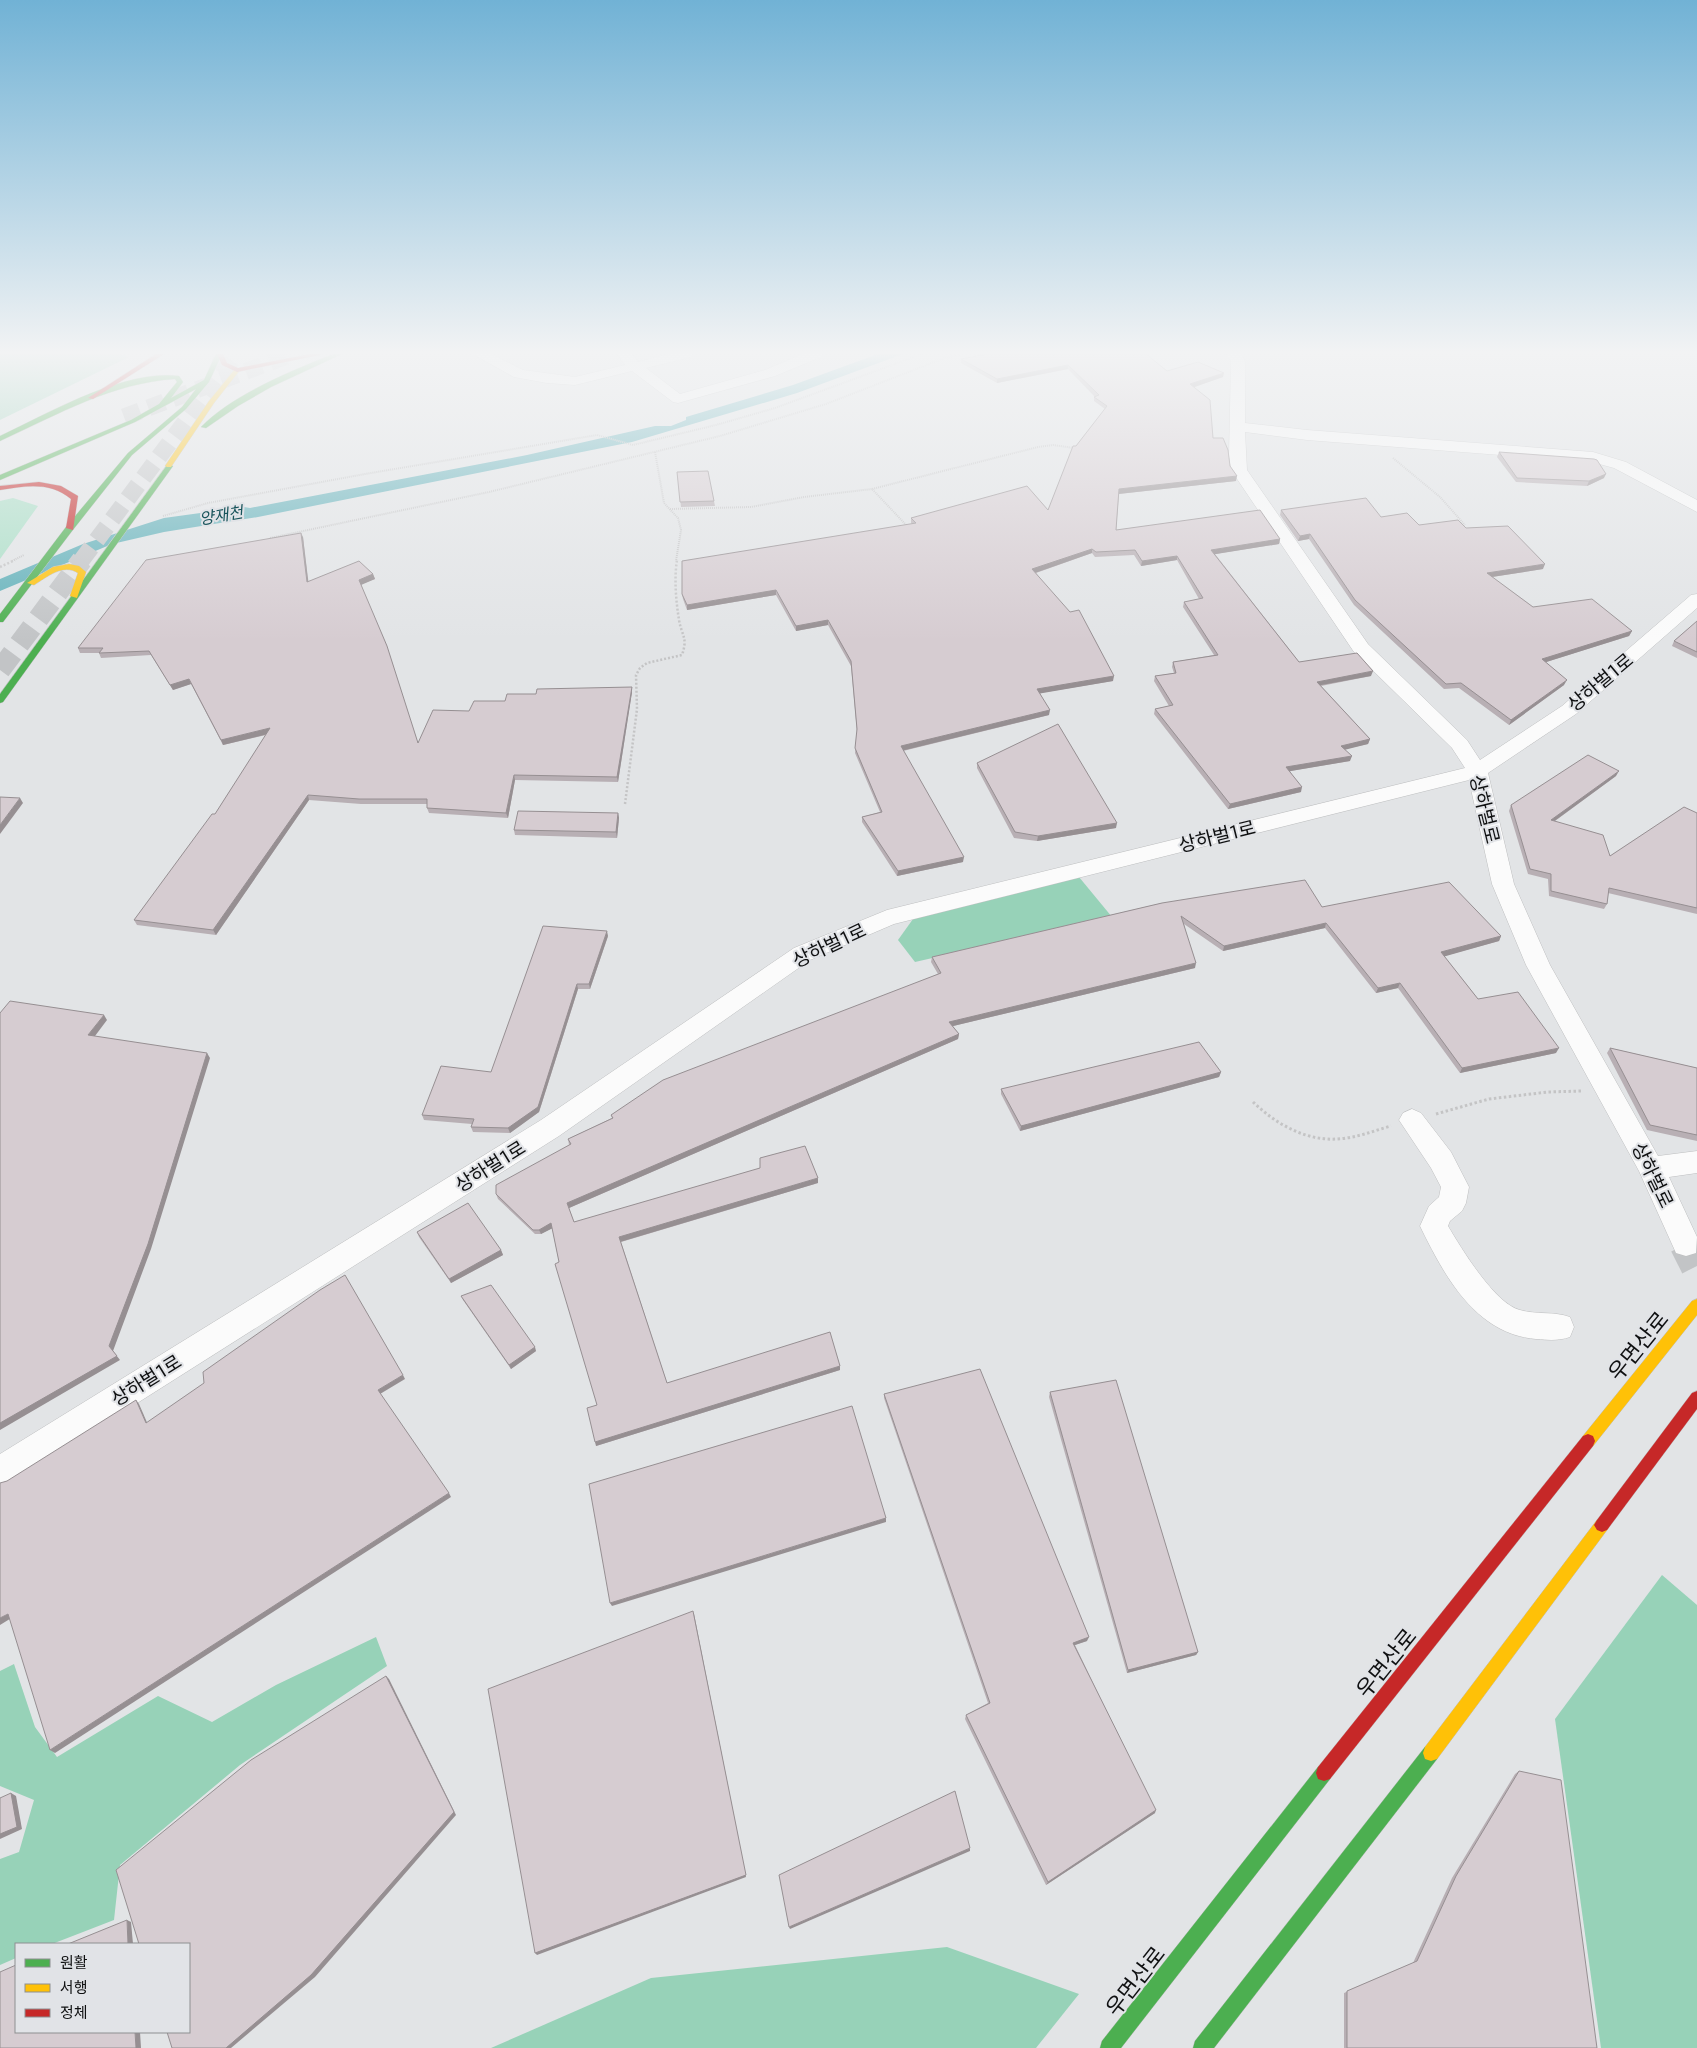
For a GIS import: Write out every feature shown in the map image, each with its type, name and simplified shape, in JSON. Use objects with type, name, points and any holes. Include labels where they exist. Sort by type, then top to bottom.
[{"type":"main road","points":[[0,468],[45,450]]},
{"type":"main road","points":[[0,478],[67,450]]},
{"type":"main road","points":[[0,620],[70,529],[135,450]]},
{"type":"main road","points":[[0,700],[181,450]]},
{"type":"main road","points":[[0,488],[41,484],[68,490],[75,498],[70,529]]},
{"type":"main road","points":[[24,588],[51,571],[73,567],[82,572],[74,598]]},
{"type":"main road","name":"우면산로","points":[[1109,2048],[1286,1820],[1697,1305]]},
{"type":"main road","points":[[1202,2048],[1476,1694],[1697,1398]]},
{"type":"street","name":"상하벌로","points":[[1236,450],[1239,470],[1362,648],[1460,744],[1478,771],[1503,884],[1538,965],[1651,1168],[1686,1244]]},
{"type":"street","points":[[1496,450],[1593,457],[1620,465],[1697,507]]},
{"type":"street","name":"상하벌1로","points":[[0,1472],[550,1128],[802,954],[887,918],[1478,771],[1569,710],[1697,599]]},
{"type":"street","points":[[1412,1120],[1441,1160],[1455,1187],[1452,1203],[1439,1214],[1434,1226],[1444,1248],[1488,1305],[1503,1318],[1528,1325],[1559,1327]]},
{"type":"street","points":[[1651,1168],[1697,1162]]},
{"type":"path","points":[[163,516],[208,503],[514,450]]},
{"type":"path","points":[[261,540],[489,492],[665,450]]},
{"type":"path","points":[[670,509],[751,507],[804,497],[872,489],[1028,450]]},
{"type":"path","points":[[1382,450],[1440,498],[1466,525]]},
{"type":"path","points":[[625,804],[638,709],[636,675],[640,668],[647,663],[682,655],[686,643],[679,621],[675,571],[681,530],[678,518],[664,503],[655,452]]},
{"type":"path","points":[[872,489],[910,528]]},
{"type":"green space","points":[[13,498],[38,506],[0,559],[0,501]]},
{"type":"green space","points":[[1079,877],[1112,917],[915,962],[898,940],[913,919]]},
{"type":"green space","points":[[1662,1575],[1697,1605],[1697,2048],[1601,2048],[1555,1719]]},
{"type":"green space","points":[[376,1637],[387,1666],[240,1765],[120,1865],[114,1920],[55,1943],[15,1943],[15,1958],[0,1965],[0,1859],[19,1852],[34,1800],[0,1786],[0,1671],[14,1664],[35,1727],[57,1757],[158,1696],[212,1722],[276,1685]]},
{"type":"green space","points":[[947,1947],[1079,1994],[1036,2048],[491,2048],[651,1978]]},
{"type":"water","name":"양재천","points":[[551,450],[594,450],[258,517],[164,532],[112,544],[0,591],[0,579],[83,544],[164,518],[244,507],[250,508]]},
{"type":"building","points":[[1072,450],[1228,450],[1230,466],[1237,476],[1119,489],[1116,530],[1260,510],[1280,539],[1211,550],[1299,662],[1357,653],[1373,671],[1317,682],[1370,739],[1341,746],[1352,756],[1286,767],[1302,787],[1230,804],[1155,709],[1173,705],[1155,676],[1176,673],[1173,662],[1218,655],[1184,602],[1203,598],[1177,556],[1142,561],[1135,550],[1096,552],[1092,549],[1032,569],[1070,612],[1079,610],[1114,676],[1037,689],[1050,710],[901,746],[964,857],[898,871],[862,817],[882,812],[855,748],[857,729],[851,661],[828,620],[796,626],[776,590],[687,605],[682,594],[682,561],[916,523],[911,518],[1027,486],[1048,510]]},
{"type":"building","points":[[1499,452],[1594,459],[1597,460],[1606,474],[1589,481],[1517,478]]},
{"type":"building","points":[[708,471],[714,501],[680,502],[677,472]]},
{"type":"building","points":[[1366,498],[1381,517],[1407,513],[1419,525],[1458,520],[1466,528],[1508,526],[1545,564],[1487,573],[1533,607],[1592,599],[1632,631],[1542,659],[1567,680],[1511,720],[1461,683],[1446,684],[1355,600],[1310,534],[1300,536],[1281,510]]},
{"type":"building","points":[[301,533],[307,582],[359,561],[373,574],[359,580],[387,646],[418,743],[433,710],[469,711],[474,701],[505,701],[507,694],[536,694],[537,689],[632,687],[617,777],[514,775],[506,813],[427,808],[427,799],[359,799],[308,795],[213,930],[134,920],[212,814],[215,814],[270,728],[221,740],[189,679],[170,685],[149,651],[99,653],[103,648],[78,648],[146,560]]},
{"type":"building","points":[[1697,621],[1697,652],[1674,641]]},
{"type":"building","points":[[1058,724],[1117,823],[1038,836],[1015,832],[977,763]]},
{"type":"building","points":[[1588,755],[1619,771],[1551,820],[1603,835],[1610,856],[1684,807],[1697,813],[1697,908],[1609,888],[1607,904],[1551,891],[1551,874],[1530,869],[1511,805]]},
{"type":"building","points":[[0,797],[20,798],[0,825]]},
{"type":"building","points":[[518,811],[618,813],[616,832],[514,830]]},
{"type":"building","points":[[1305,880],[1322,907],[1449,882],[1501,936],[1441,952],[1478,999],[1518,992],[1559,1048],[1462,1068],[1400,983],[1378,988],[1326,923],[1224,946],[1181,916],[1196,963],[949,1022],[959,1034],[567,1203],[574,1222],[760,1168],[760,1158],[805,1146],[818,1178],[619,1237],[667,1383],[830,1332],[840,1366],[595,1442],[587,1408],[597,1405],[555,1264],[559,1262],[551,1223],[539,1230],[533,1230],[496,1194],[496,1185],[571,1144],[568,1139],[613,1118],[611,1115],[663,1080],[941,973],[932,957],[1162,903]]},
{"type":"building","points":[[543,926],[607,931],[589,984],[577,984],[538,1107],[508,1128],[471,1127],[474,1119],[422,1115],[441,1066],[491,1072]]},
{"type":"building","points":[[10,1001],[104,1015],[88,1035],[207,1053],[148,1244],[109,1346],[117,1356],[0,1423],[0,1013]]},
{"type":"building","points":[[1199,1042],[1221,1072],[1021,1126],[1001,1089]]},
{"type":"building","points":[[1610,1048],[1697,1068],[1697,1135],[1650,1125]]},
{"type":"building","points":[[468,1203],[501,1250],[449,1279],[417,1232]]},
{"type":"building","points":[[345,1275],[403,1375],[378,1390],[449,1493],[50,1750],[8,1614],[0,1618],[0,1483],[7,1481],[136,1400],[146,1423],[204,1383],[203,1372],[320,1290]]},
{"type":"building","points":[[491,1285],[535,1347],[509,1365],[461,1296]]},
{"type":"building","points":[[980,1369],[1089,1637],[1073,1643],[1156,1810],[1048,1882],[966,1715],[990,1703],[884,1394]]},
{"type":"building","points":[[1116,1380],[1198,1652],[1128,1670],[1050,1392]]},
{"type":"building","points":[[852,1406],[886,1518],[610,1603],[589,1484]]},
{"type":"building","points":[[693,1611],[746,1875],[535,1953],[488,1689]]},
{"type":"building","points":[[386,1676],[454,1812],[311,1975],[226,2048],[172,2048],[167,2033],[190,2033],[190,1943],[139,1943],[116,1870],[251,1760]]},
{"type":"building","points":[[1519,1771],[1561,1780],[1597,2048],[1347,2048],[1347,1991],[1417,1961],[1456,1876]]},
{"type":"building","points":[[955,1791],[970,1848],[789,1927],[779,1875]]},
{"type":"building","points":[[11,1793],[17,1827],[0,1834],[0,1798]]},
{"type":"building","points":[[127,1920],[128,1943],[70,1943]]},
{"type":"building","points":[[15,1965],[15,2033],[135,2033],[136,2048],[0,2048],[0,1972]]},
{"type":"tunnel","points":[[81,561],[164,450]]},
{"type":"tunnel","points":[[0,670],[82,560]]},
{"type":"tunnel","points":[[1686,1244],[1697,1266]]},
{"type":"traffic: fast","points":[[0,478],[66,450]]},
{"type":"traffic: fast","points":[[0,620],[69,529],[135,450]]},
{"type":"traffic: fast","points":[[0,700],[169,466]]},
{"type":"traffic: fast","points":[[1202,2048],[1431,1753]]},
{"type":"traffic: fast","points":[[1109,2048],[1324,1773]]},
{"type":"traffic: slow","points":[[169,466],[180,450]]},
{"type":"traffic: slow","points":[[31,583],[56,569],[63,567],[76,568],[82,572],[74,596]]},
{"type":"traffic: slow","points":[[1588,1441],[1697,1305]]},
{"type":"traffic: slow","points":[[1431,1753],[1602,1525]]},
{"type":"traffic: jam","points":[[0,488],[29,484],[59,487],[75,498],[70,528]]},
{"type":"traffic: jam","points":[[1602,1525],[1697,1398]]},
{"type":"traffic: jam","points":[[1324,1773],[1588,1441]]}]
